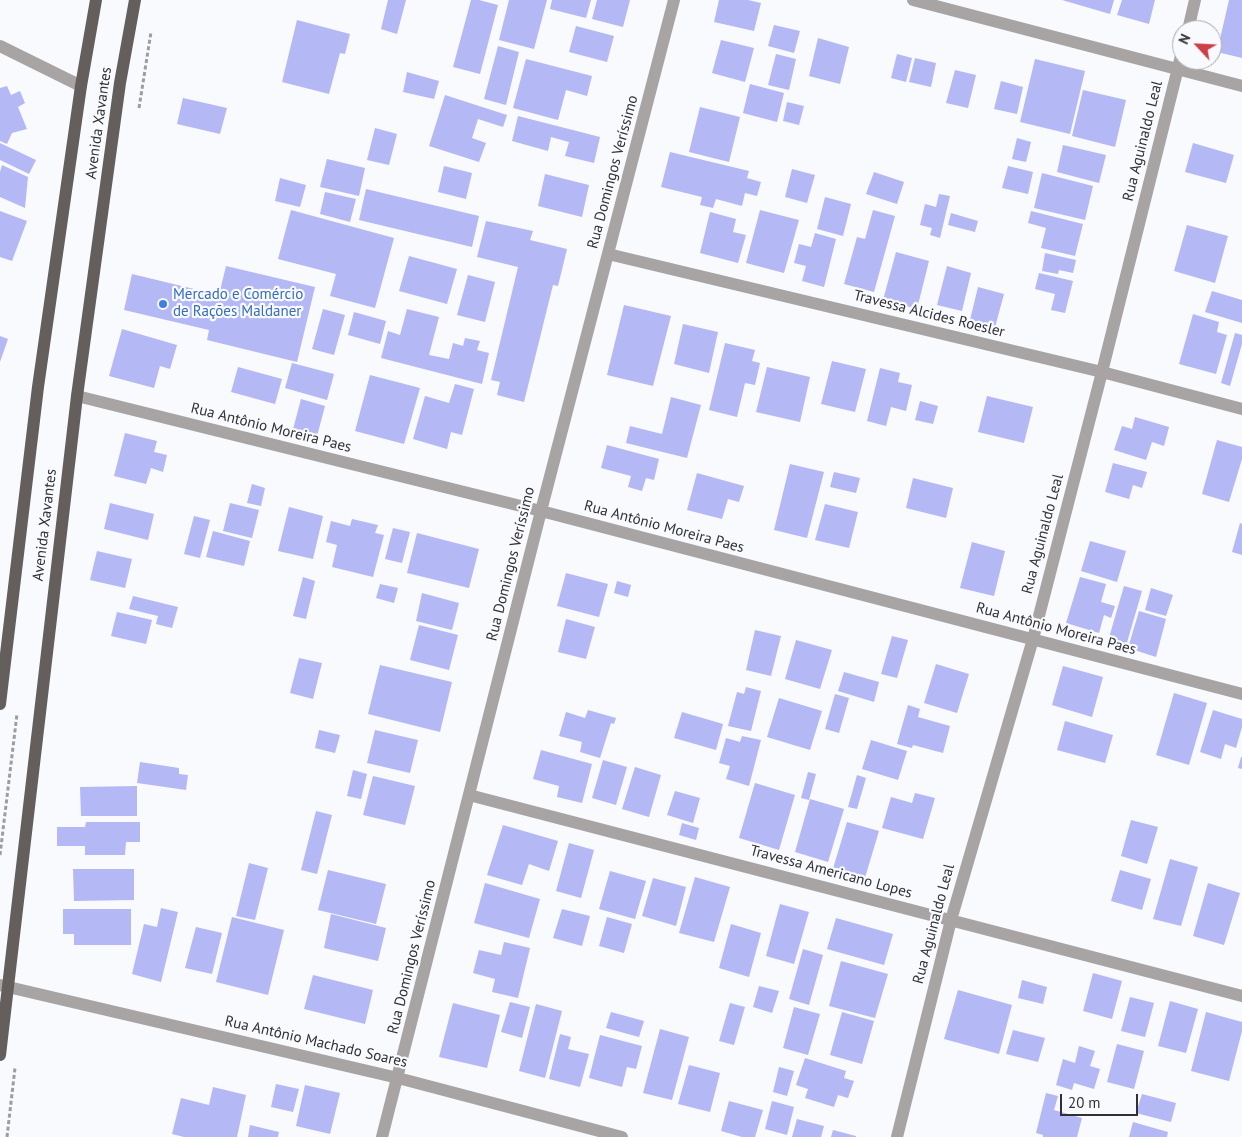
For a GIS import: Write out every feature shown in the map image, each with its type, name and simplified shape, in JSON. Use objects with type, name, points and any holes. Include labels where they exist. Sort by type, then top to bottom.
[{"type":"main road","name":"Avenida Xavantes","points":[[0,704],[4,633],[81,86],[96,0]]},
{"type":"main road","name":"Avenida Xavantes","points":[[0,1055],[4,986],[77,396],[120,83],[135,0]]},
{"type":"street","name":"Rua Domingos Veríssimo","points":[[382,1137],[674,0]]},
{"type":"street","points":[[917,0],[1172,68]]},
{"type":"street","points":[[1191,20],[1196,0]]},
{"type":"street","points":[[0,46],[81,86]]},
{"type":"street","points":[[1178,70],[1242,86]]},
{"type":"street","name":"Rua Aguinaldo Leal","points":[[897,1137],[951,920],[1033,639],[1178,70]]},
{"type":"street","name":"Travessa Alcides Roesler","points":[[608,254],[1102,372],[1242,409]]},
{"type":"street","name":"Rua Antônio Moreira Paes","points":[[77,396],[541,512],[1242,694]]},
{"type":"street","name":"Travessa Americano Lopes","points":[[469,794],[1242,996]]},
{"type":"street","name":"Rua Antônio Machado Soares","points":[[4,986],[398,1078],[622,1137]]},
{"type":"building","points":[[388,0],[406,0],[397,34],[381,29]]},
{"type":"building","points":[[471,0],[498,5],[480,74],[453,67]]},
{"type":"building","points":[[509,0],[547,0],[534,49],[499,40]]},
{"type":"building","points":[[552,0],[591,0],[586,18],[550,9]]},
{"type":"building","points":[[597,0],[630,0],[623,27],[592,19]]},
{"type":"building","points":[[719,0],[748,0],[761,3],[754,31],[714,22]]},
{"type":"building","points":[[1062,0],[1114,0],[1110,14]]},
{"type":"building","points":[[1122,0],[1155,0],[1149,24],[1117,15]]},
{"type":"building","points":[[1229,0],[1242,0],[1242,58],[1222,53],[1222,30]]},
{"type":"building","points":[[297,20],[350,34],[345,54],[340,53],[329,94],[282,82]]},
{"type":"building","points":[[774,25],[800,31],[794,53],[768,46]]},
{"type":"building","points":[[576,26],[614,36],[607,62],[569,52]]},
{"type":"building","points":[[818,38],[849,47],[840,84],[809,76]]},
{"type":"building","points":[[721,40],[754,48],[745,82],[712,73]]},
{"type":"building","points":[[498,46],[519,52],[506,105],[484,99]]},
{"type":"building","points":[[776,54],[796,59],[789,90],[768,85]]},
{"type":"building","points":[[897,54],[912,58],[906,82],[891,78]]},
{"type":"building","points":[[915,58],[936,63],[931,87],[909,82]]},
{"type":"building","points":[[526,59],[592,76],[587,96],[566,90],[558,120],[513,108]]},
{"type":"building","points":[[1035,59],[1085,71],[1070,134],[1020,122]]},
{"type":"building","points":[[955,70],[976,75],[968,108],[946,103]]},
{"type":"building","points":[[407,72],[439,81],[434,99],[403,92]]},
{"type":"building","points":[[1001,81],[1023,87],[1017,114],[994,109]]},
{"type":"building","points":[[750,84],[784,93],[777,122],[743,113]]},
{"type":"building","points":[[7,86],[11,95],[20,91],[25,103],[18,107],[27,129],[12,133],[7,144],[0,141],[0,88]]},
{"type":"building","points":[[1083,90],[1126,100],[1115,147],[1072,136]]},
{"type":"building","points":[[445,95],[507,115],[503,127],[478,119],[472,138],[486,143],[479,162],[429,146]]},
{"type":"building","points":[[183,98],[227,108],[220,134],[177,124]]},
{"type":"building","points":[[787,102],[804,106],[799,125],[783,121]]},
{"type":"building","points":[[700,107],[740,117],[729,162],[689,152]]},
{"type":"building","points":[[518,116],[600,137],[594,163],[565,156],[569,142],[551,137],[548,151],[512,141]]},
{"type":"building","points":[[375,128],[397,134],[389,165],[367,160]]},
{"type":"building","points":[[1017,138],[1031,142],[1026,162],[1012,159]]},
{"type":"building","points":[[0,143],[36,160],[29,174],[0,160]]},
{"type":"building","points":[[1193,143],[1234,155],[1226,183],[1185,172]]},
{"type":"building","points":[[1063,145],[1106,155],[1099,183],[1057,172]]},
{"type":"building","points":[[670,152],[749,171],[747,178],[761,182],[757,196],[745,193],[742,206],[716,199],[713,208],[700,205],[702,197],[661,187]]},
{"type":"building","points":[[327,159],[365,168],[359,196],[320,187]]},
{"type":"building","points":[[2,165],[28,177],[25,208],[0,197],[0,172]]},
{"type":"building","points":[[444,166],[472,173],[466,199],[438,192]]},
{"type":"building","points":[[1008,166],[1033,172],[1028,194],[1002,188]]},
{"type":"building","points":[[792,169],[815,175],[807,203],[785,197]]},
{"type":"building","points":[[874,172],[904,182],[897,204],[866,194]]},
{"type":"building","points":[[1042,173],[1093,186],[1085,220],[1034,208]]},
{"type":"building","points":[[545,174],[589,185],[582,217],[538,206]]},
{"type":"building","points":[[280,178],[306,185],[300,207],[275,201]]},
{"type":"building","points":[[366,189],[479,216],[472,247],[359,220]]},
{"type":"building","points":[[325,192],[356,199],[350,222],[320,214]]},
{"type":"building","points":[[939,194],[950,196],[940,238],[930,235],[932,228],[920,225],[925,204],[936,207]]},
{"type":"building","points":[[825,197],[851,204],[843,236],[817,229]]},
{"type":"building","points":[[291,210],[394,238],[375,308],[330,296],[336,274],[278,259]]},
{"type":"building","points":[[760,210],[799,220],[784,273],[746,263]]},
{"type":"building","points":[[873,210],[895,216],[874,292],[844,284],[857,237],[865,239]]},
{"type":"building","points":[[0,211],[27,221],[12,261],[0,257]]},
{"type":"building","points":[[1031,211],[1083,224],[1075,256],[1041,248],[1046,228],[1028,223]]},
{"type":"building","points":[[710,212],[736,219],[733,232],[746,235],[738,263],[700,253]]},
{"type":"building","points":[[951,213],[978,221],[975,232],[948,225]]},
{"type":"building","points":[[486,221],[533,231],[530,240],[567,249],[558,286],[553,285],[524,402],[497,395],[500,382],[491,380],[518,267],[477,257]]},
{"type":"building","points":[[1187,225],[1228,236],[1215,283],[1174,271]]},
{"type":"building","points":[[815,233],[836,239],[824,287],[802,281],[806,266],[794,263],[799,244],[811,247]]},
{"type":"building","points":[[896,252],[929,261],[917,309],[883,300]]},
{"type":"building","points":[[1045,253],[1076,260],[1073,273],[1059,270],[1058,274],[1042,271]]},
{"type":"building","points":[[409,256],[457,269],[447,304],[399,291]]},
{"type":"building","points":[[226,266],[315,287],[297,362],[207,340],[209,330],[124,310],[132,274],[219,295]]},
{"type":"building","points":[[947,266],[971,273],[962,311],[937,305]]},
{"type":"building","points":[[1039,273],[1073,281],[1065,313],[1051,310],[1055,294],[1035,289]]},
{"type":"building","points":[[468,275],[495,282],[485,322],[457,315]]},
{"type":"building","points":[[978,287],[1004,294],[994,331],[969,324]]},
{"type":"building","points":[[1212,291],[1242,300],[1242,323],[1205,312]]},
{"type":"building","points":[[624,305],[671,316],[653,386],[607,375]]},
{"type":"building","points":[[323,309],[345,315],[334,355],[312,349]]},
{"type":"building","points":[[407,309],[439,317],[429,355],[449,359],[453,343],[463,346],[465,338],[480,341],[477,350],[489,353],[482,384],[381,358],[388,331],[400,335]]},
{"type":"building","points":[[354,312],[386,321],[380,344],[348,335]]},
{"type":"building","points":[[1193,314],[1219,322],[1217,332],[1227,335],[1216,374],[1179,364]]},
{"type":"building","points":[[683,324],[718,332],[709,373],[674,364]]},
{"type":"building","points":[[122,329],[177,345],[170,369],[160,366],[154,388],[109,376]]},
{"type":"building","points":[[1235,333],[1242,335],[1242,344],[1230,386],[1221,383]]},
{"type":"building","points":[[0,336],[8,339],[0,362]]},
{"type":"building","points":[[725,343],[755,350],[752,361],[760,363],[755,385],[745,383],[737,417],[709,410]]},
{"type":"building","points":[[832,361],[866,369],[855,412],[821,404]]},
{"type":"building","points":[[292,363],[334,374],[327,400],[285,388]]},
{"type":"building","points":[[238,367],[282,379],[275,404],[231,392]]},
{"type":"building","points":[[767,367],[810,377],[800,422],[756,412]]},
{"type":"building","points":[[880,368],[900,373],[898,382],[912,385],[906,411],[891,407],[886,426],[867,421]]},
{"type":"building","points":[[370,375],[420,388],[404,444],[355,431]]},
{"type":"building","points":[[455,384],[474,389],[462,435],[451,432],[447,449],[413,439],[425,396],[449,403]]},
{"type":"building","points":[[987,396],[1033,407],[1024,443],[978,432]]},
{"type":"building","points":[[671,397],[701,405],[687,458],[626,443],[630,426],[662,434]]},
{"type":"building","points":[[301,399],[325,406],[316,440],[292,433]]},
{"type":"building","points":[[920,401],[938,406],[933,424],[915,420]]},
{"type":"building","points":[[1135,417],[1169,427],[1164,446],[1152,442],[1146,460],[1114,450],[1122,426],[1132,429]]},
{"type":"building","points":[[125,433],[157,441],[154,452],[167,455],[163,472],[151,468],[146,484],[114,476]]},
{"type":"building","points":[[1217,440],[1242,447],[1242,459],[1229,502],[1202,494]]},
{"type":"building","points":[[607,445],[659,459],[654,480],[646,478],[642,491],[628,487],[631,476],[601,468]]},
{"type":"building","points":[[1113,463],[1147,472],[1142,488],[1133,485],[1129,499],[1105,492]]},
{"type":"building","points":[[790,464],[824,472],[807,538],[774,530]]},
{"type":"building","points":[[834,472],[860,478],[856,493],[830,487]]},
{"type":"building","points":[[697,473],[744,486],[739,502],[728,499],[722,519],[687,510]]},
{"type":"building","points":[[913,478],[953,488],[946,518],[906,508]]},
{"type":"building","points":[[252,484],[265,488],[261,506],[247,503]]},
{"type":"building","points":[[110,503],[154,514],[148,540],[104,529]]},
{"type":"building","points":[[230,503],[259,510],[252,538],[223,531]]},
{"type":"building","points":[[825,504],[858,512],[849,548],[815,540]]},
{"type":"building","points":[[289,507],[323,516],[313,559],[278,551]]},
{"type":"building","points":[[194,516],[210,520],[200,558],[184,554]]},
{"type":"building","points":[[352,519],[378,525],[375,533],[384,535],[373,577],[332,567],[337,545],[326,542],[331,521],[350,526]]},
{"type":"building","points":[[1240,523],[1242,524],[1242,555],[1232,552]]},
{"type":"building","points":[[393,528],[410,532],[402,563],[385,559]]},
{"type":"building","points":[[213,531],[250,541],[244,566],[206,557]]},
{"type":"building","points":[[417,533],[479,549],[469,588],[407,573]]},
{"type":"building","points":[[1090,541],[1126,551],[1117,582],[1081,571]]},
{"type":"building","points":[[972,542],[1005,551],[994,596],[960,588]]},
{"type":"building","points":[[97,551],[132,559],[125,588],[90,580]]},
{"type":"building","points":[[566,573],[608,584],[599,617],[557,606]]},
{"type":"building","points":[[303,577],[315,581],[306,619],[293,616]]},
{"type":"building","points":[[1080,577],[1106,584],[1101,602],[1115,606],[1111,618],[1104,615],[1099,633],[1066,623]]},
{"type":"building","points":[[617,581],[631,585],[628,597],[614,593]]},
{"type":"building","points":[[380,584],[398,588],[394,603],[376,598]]},
{"type":"building","points":[[1124,586],[1142,591],[1126,646],[1108,641]]},
{"type":"building","points":[[1151,588],[1173,595],[1166,616],[1145,610]]},
{"type":"building","points":[[422,593],[459,603],[452,630],[416,621]]},
{"type":"building","points":[[133,596],[178,607],[172,628],[156,624],[158,616],[129,609]]},
{"type":"building","points":[[1139,611],[1166,619],[1156,657],[1128,648]]},
{"type":"building","points":[[117,612],[152,620],[146,644],[111,636]]},
{"type":"building","points":[[566,619],[595,627],[586,659],[558,652]]},
{"type":"building","points":[[419,625],[458,635],[449,670],[410,660]]},
{"type":"building","points":[[755,630],[781,636],[771,676],[746,670]]},
{"type":"building","points":[[892,636],[908,640],[897,678],[881,674]]},
{"type":"building","points":[[796,640],[832,650],[820,689],[785,679]]},
{"type":"building","points":[[299,658],[322,663],[313,699],[290,693]]},
{"type":"building","points":[[936,664],[969,674],[957,713],[924,703]]},
{"type":"building","points":[[380,665],[452,682],[440,732],[368,714]]},
{"type":"building","points":[[1063,666],[1103,677],[1092,717],[1052,705]]},
{"type":"building","points":[[844,672],[879,682],[874,702],[838,691]]},
{"type":"building","points":[[746,687],[761,691],[751,731],[728,726],[737,692],[744,694]]},
{"type":"building","points":[[1174,693],[1207,703],[1189,765],[1156,755]]},
{"type":"building","points":[[835,694],[849,698],[839,733],[825,729]]},
{"type":"building","points":[[779,698],[822,711],[810,750],[767,737]]},
{"type":"building","points":[[908,705],[920,709],[918,717],[950,726],[943,753],[913,745],[912,748],[897,744]]},
{"type":"building","points":[[588,710],[616,718],[614,724],[611,723],[600,758],[580,752],[582,742],[559,736],[566,712],[585,718]]},
{"type":"building","points":[[1213,710],[1242,719],[1242,727],[1236,748],[1225,744],[1221,759],[1200,752]]},
{"type":"building","points":[[682,712],[723,724],[716,750],[674,738]]},
{"type":"building","points":[[1065,721],[1113,735],[1105,763],[1057,750]]},
{"type":"building","points":[[319,730],[340,735],[335,753],[315,748]]},
{"type":"building","points":[[375,730],[418,740],[410,773],[367,763]]},
{"type":"building","points":[[742,736],[761,740],[749,786],[726,779],[730,766],[719,763],[726,738],[740,742]]},
{"type":"building","points":[[871,740],[907,751],[898,780],[862,769]]},
{"type":"building","points":[[541,750],[592,764],[582,803],[557,797],[559,786],[533,779]]},
{"type":"building","points":[[1242,757],[1242,769],[1238,768]]},
{"type":"building","points":[[603,760],[627,767],[616,805],[592,798]]},
{"type":"building","points":[[140,762],[179,768],[179,774],[188,775],[186,790],[137,783]]},
{"type":"building","points":[[635,767],[661,775],[649,817],[622,809]]},
{"type":"building","points":[[353,770],[367,774],[361,799],[347,796]]},
{"type":"building","points":[[808,772],[816,774],[809,800],[801,798]]},
{"type":"building","points":[[857,775],[866,778],[857,809],[848,807]]},
{"type":"building","points":[[373,776],[415,786],[405,825],[363,815]]},
{"type":"building","points":[[755,783],[795,795],[779,850],[739,838]]},
{"type":"building","points":[[137,786],[137,816],[81,816],[80,787]]},
{"type":"building","points":[[675,791],[700,798],[693,823],[667,815]]},
{"type":"building","points":[[915,793],[935,798],[923,839],[882,828],[891,797],[912,803]]},
{"type":"building","points":[[810,799],[844,809],[828,862],[795,852]]},
{"type":"building","points":[[316,811],[332,815],[317,874],[301,870]]},
{"type":"building","points":[[1131,820],[1158,827],[1147,864],[1121,856]]},
{"type":"building","points":[[86,822],[140,822],[140,842],[126,842],[125,855],[85,855],[85,846],[57,846],[57,827],[85,827]]},
{"type":"building","points":[[847,822],[879,831],[864,881],[832,872]]},
{"type":"building","points":[[682,823],[699,828],[696,840],[679,835]]},
{"type":"building","points":[[503,825],[558,841],[549,871],[529,864],[522,885],[487,875]]},
{"type":"building","points":[[569,843],[594,850],[581,898],[556,891]]},
{"type":"building","points":[[1170,859],[1198,867],[1181,926],[1153,919]]},
{"type":"building","points":[[249,863],[268,868],[255,920],[236,916]]},
{"type":"building","points":[[73,869],[134,869],[134,900],[74,901]]},
{"type":"building","points":[[328,870],[386,884],[376,924],[318,910]]},
{"type":"building","points":[[1120,870],[1151,879],[1142,910],[1111,901]]},
{"type":"building","points":[[610,871],[646,881],[635,919],[599,909]]},
{"type":"building","points":[[695,877],[730,887],[714,942],[679,933]]},
{"type":"building","points":[[653,878],[686,887],[676,926],[642,916]]},
{"type":"building","points":[[485,883],[540,899],[529,938],[474,923]]},
{"type":"building","points":[[1208,883],[1240,893],[1224,945],[1193,936]]},
{"type":"building","points":[[780,904],[809,912],[794,964],[766,956]]},
{"type":"building","points":[[161,908],[178,912],[161,982],[132,974],[144,924],[157,927]]},
{"type":"building","points":[[63,909],[131,909],[131,945],[74,945],[74,934],[63,934]]},
{"type":"building","points":[[562,909],[590,916],[582,946],[553,938]]},
{"type":"building","points":[[331,914],[386,928],[378,961],[324,948]]},
{"type":"building","points":[[232,917],[284,930],[268,995],[216,982]]},
{"type":"building","points":[[607,917],[632,924],[624,953],[599,946]]},
{"type":"building","points":[[836,918],[893,934],[884,965],[827,949]]},
{"type":"building","points":[[731,924],[761,933],[749,977],[719,968]]},
{"type":"building","points":[[196,927],[222,933],[212,974],[185,968]]},
{"type":"building","points":[[504,942],[530,948],[518,998],[492,992],[495,979],[473,973],[479,950],[501,955]]},
{"type":"building","points":[[803,949],[823,955],[809,1005],[789,999]]},
{"type":"building","points":[[841,961],[888,974],[875,1018],[829,1006]]},
{"type":"building","points":[[1093,973],[1122,981],[1112,1019],[1083,1011]]},
{"type":"building","points":[[313,975],[373,990],[365,1024],[304,1009]]},
{"type":"building","points":[[1022,980],[1047,987],[1043,1004],[1018,998]]},
{"type":"building","points":[[759,986],[779,991],[772,1013],[753,1007]]},
{"type":"building","points":[[958,990],[1012,1005],[999,1054],[944,1039]]},
{"type":"building","points":[[1130,997],[1154,1003],[1145,1037],[1121,1031]]},
{"type":"building","points":[[1170,1001],[1198,1009],[1186,1053],[1158,1046]]},
{"type":"building","points":[[510,1002],[530,1007],[522,1038],[501,1032]]},
{"type":"building","points":[[453,1003],[500,1015],[487,1068],[439,1057]]},
{"type":"building","points":[[730,1003],[745,1007],[734,1045],[719,1041]]},
{"type":"building","points":[[536,1004],[562,1011],[545,1078],[519,1071]]},
{"type":"building","points":[[794,1007],[820,1014],[808,1055],[783,1048]]},
{"type":"building","points":[[611,1012],[644,1021],[639,1037],[606,1028]]},
{"type":"building","points":[[842,1012],[874,1021],[862,1064],[830,1055]]},
{"type":"building","points":[[1206,1012],[1242,1022],[1242,1031],[1229,1081],[1191,1071]]},
{"type":"building","points":[[660,1029],[689,1037],[672,1100],[643,1093]]},
{"type":"building","points":[[1013,1030],[1045,1038],[1038,1062],[1006,1054]]},
{"type":"building","points":[[560,1034],[571,1037],[568,1049],[589,1054],[580,1087],[549,1079]]},
{"type":"building","points":[[600,1035],[642,1046],[636,1069],[627,1067],[622,1087],[589,1078]]},
{"type":"building","points":[[1117,1044],[1144,1051],[1134,1089],[1107,1082]]},
{"type":"building","points":[[1079,1046],[1095,1051],[1090,1066],[1100,1069],[1094,1089],[1074,1083],[1072,1090],[1056,1085],[1063,1059],[1075,1063]]},
{"type":"building","points":[[805,1058],[846,1071],[844,1078],[854,1081],[848,1098],[838,1095],[834,1107],[805,1098],[808,1089],[796,1085]]},
{"type":"building","points":[[689,1065],[720,1073],[710,1112],[678,1104]]},
{"type":"building","points":[[779,1067],[794,1071],[787,1096],[773,1092]]},
{"type":"building","points":[[276,1084],[299,1089],[293,1112],[271,1107]]},
{"type":"building","points":[[305,1085],[340,1093],[330,1134],[296,1126]]},
{"type":"building","points":[[213,1087],[246,1095],[237,1137],[184,1137],[172,1134],[181,1098],[209,1105]]},
{"type":"building","points":[[1046,1093],[1058,1096],[1054,1110],[1082,1118],[1077,1137],[1043,1137],[1043,1135],[1036,1133]]},
{"type":"building","points":[[1142,1094],[1176,1103],[1171,1122],[1136,1113]]},
{"type":"building","points":[[729,1101],[763,1110],[755,1137],[742,1137],[721,1131]]},
{"type":"building","points":[[772,1101],[794,1107],[787,1135],[765,1129]]},
{"type":"building","points":[[797,1119],[824,1126],[821,1137],[792,1137]]},
{"type":"building","points":[[1133,1122],[1168,1132],[1167,1137],[1129,1137]]},
{"type":"building","points":[[250,1125],[279,1132],[278,1137],[248,1137]]},
{"type":"building","points":[[833,1130],[856,1136],[856,1137],[831,1137]]},
{"type":"place","name":"Mercado e Comércio de Rações Maldaner","points":[[163,304]]}]
